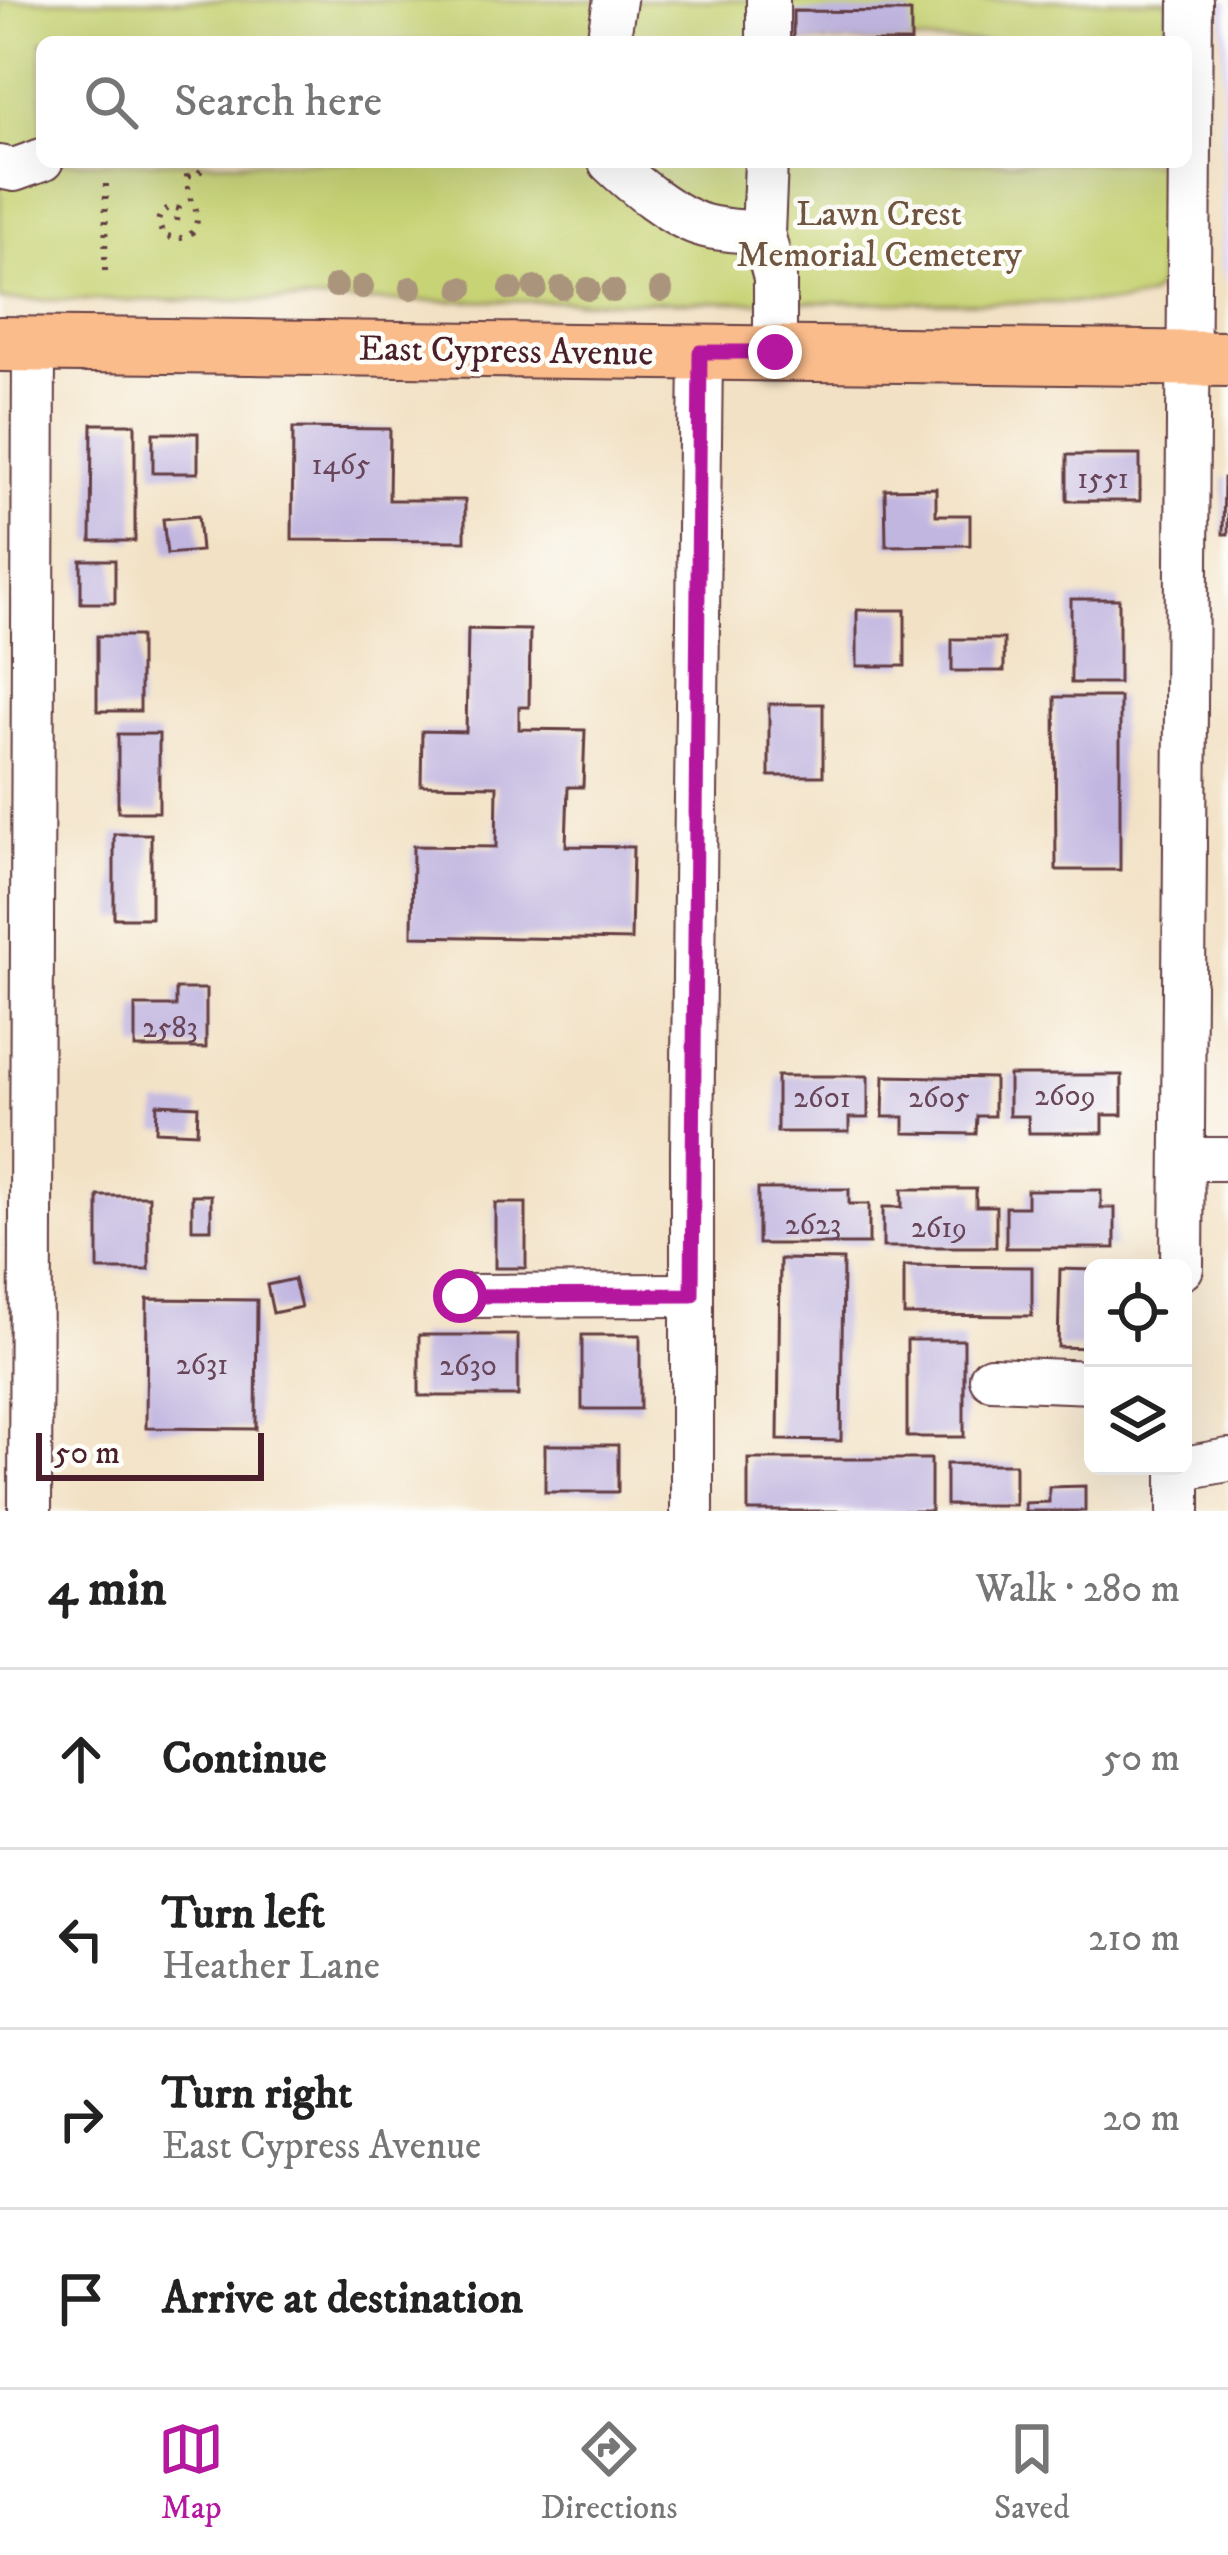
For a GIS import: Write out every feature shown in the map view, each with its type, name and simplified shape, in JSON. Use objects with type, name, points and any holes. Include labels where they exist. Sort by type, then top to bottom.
[{"type":"main road","name":"East Cypress Avenue","points":[[17,344],[1207,358]]},
{"type":"street","points":[[609,36],[615,0]]},
{"type":"street","points":[[767,36],[768,0]]},
{"type":"street","points":[[1182,1259],[1207,358],[1191,0]]},
{"type":"street","points":[[0,167],[14,170],[36,163]]},
{"type":"street","points":[[616,168],[694,222],[763,232]]},
{"type":"street","points":[[766,168],[763,232],[775,278],[775,352]]},
{"type":"street","points":[[17,344],[30,1511]]},
{"type":"street","points":[[692,1511],[700,352]]},
{"type":"street","points":[[1184,1159],[1228,1159]]},
{"type":"street","points":[[460,1296],[692,1295]]},
{"type":"street","points":[[991,1378],[1084,1382]]},
{"type":"street","points":[[1192,1465],[1228,1460]]},
{"type":"street","points":[[1179,1475],[1179,1511]]},
{"type":"path","points":[[177,221],[179,208],[165,210],[158,222],[163,235],[181,239],[194,229],[196,210],[186,168]]},
{"type":"path","points":[[188,176],[203,168]]},
{"type":"path","points":[[105,271],[106,176]]},
{"type":"shaded area","points":[[1223,0],[1228,0],[1228,286],[1221,265]]},
{"type":"green space","name":"Lawn Crest Memorial Cemetery","points":[[0,0],[1169,0],[1167,36],[36,36],[36,168],[1163,168],[1159,282],[1148,297],[1120,303],[0,300]]},
{"type":"building","points":[[793,11],[911,12],[911,36],[793,36]]},
{"type":"building","points":[[92,424],[135,424],[135,541],[91,541]]},
{"type":"building","points":[[293,428],[390,429],[389,500],[465,500],[465,541],[292,540]]},
{"type":"building","points":[[153,433],[198,433],[198,473],[153,473]]},
{"type":"building","points":[[1067,455],[1140,455],[1140,501],[1067,501]]},
{"type":"building","points":[[1224,478],[1228,478],[1228,534],[1223,534]]},
{"type":"building","points":[[936,488],[936,515],[970,515],[970,545],[886,546],[885,489]]},
{"type":"building","points":[[198,516],[201,551],[167,554],[163,519]]},
{"type":"building","points":[[81,560],[115,560],[115,603],[81,603]]},
{"type":"building","points":[[1071,599],[1119,599],[1119,683],[1071,683]]},
{"type":"building","points":[[857,610],[905,610],[905,666],[857,666]]},
{"type":"building","points":[[468,629],[530,630],[529,707],[519,707],[519,729],[585,730],[583,787],[568,787],[566,846],[633,847],[631,940],[412,936],[413,846],[496,847],[497,786],[421,785],[422,731],[466,732]]},
{"type":"building","points":[[97,636],[140,636],[140,711],[97,711]]},
{"type":"building","points":[[952,639],[1004,639],[1004,671],[952,671]]},
{"type":"building","points":[[1055,697],[1120,697],[1120,870],[1056,870]]},
{"type":"building","points":[[769,704],[823,704],[823,776],[769,776]]},
{"type":"building","points":[[118,734],[159,734],[159,812],[118,812]]},
{"type":"building","points":[[114,834],[151,834],[151,918],[114,918]]},
{"type":"building","points":[[176,989],[206,989],[206,1048],[135,1048],[135,1006],[176,1006]]},
{"type":"building","points":[[1009,1075],[1122,1075],[1122,1115],[1103,1115],[1103,1133],[1029,1133],[1028,1116],[1009,1116]]},
{"type":"building","points":[[777,1076],[868,1076],[868,1118],[849,1118],[849,1132],[777,1132]]},
{"type":"building","points":[[884,1076],[994,1078],[994,1116],[977,1116],[976,1134],[904,1133],[904,1117],[883,1117]]},
{"type":"building","points":[[157,1104],[198,1106],[197,1133],[156,1131]]},
{"type":"building","points":[[758,1189],[849,1189],[849,1204],[869,1204],[869,1244],[758,1244]]},
{"type":"building","points":[[902,1189],[976,1189],[976,1206],[996,1206],[996,1247],[883,1247],[883,1207],[902,1207]]},
{"type":"building","points":[[1027,1190],[1101,1190],[1101,1208],[1115,1208],[1115,1248],[1006,1248],[1006,1207],[1027,1207]]},
{"type":"building","points":[[192,1195],[211,1195],[211,1229],[192,1229]]},
{"type":"building","points":[[98,1196],[149,1196],[149,1270],[98,1270]]},
{"type":"building","points":[[495,1203],[526,1203],[526,1268],[495,1268]]},
{"type":"building","points":[[780,1259],[843,1260],[841,1441],[778,1440]]},
{"type":"building","points":[[904,1266],[1032,1267],[1032,1316],[904,1315]]},
{"type":"building","points":[[1060,1269],[1084,1270],[1084,1348],[1058,1347]]},
{"type":"building","points":[[294,1279],[301,1307],[273,1313],[267,1285]]},
{"type":"building","points":[[147,1299],[257,1300],[256,1429],[146,1428]]},
{"type":"building","points":[[419,1335],[518,1335],[518,1396],[419,1396]]},
{"type":"building","points":[[582,1335],[640,1335],[640,1409],[582,1409]]},
{"type":"building","points":[[907,1340],[964,1340],[964,1437],[907,1437]]},
{"type":"building","points":[[545,1445],[618,1445],[618,1492],[545,1492]]},
{"type":"building","points":[[748,1459],[931,1459],[931,1511],[748,1511]]},
{"type":"building","points":[[946,1464],[1015,1464],[1015,1505],[946,1505]]},
{"type":"building","points":[[1085,1486],[1085,1511],[1025,1511],[1025,1503],[1049,1502],[1049,1487]]},
{"type":"route","points":[[460,1296],[692,1295],[700,352],[775,352]]}]
